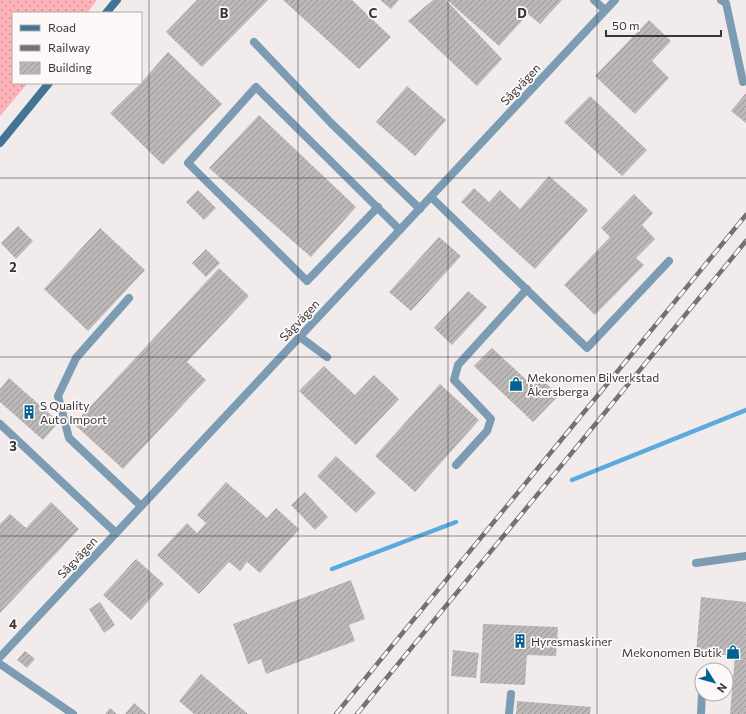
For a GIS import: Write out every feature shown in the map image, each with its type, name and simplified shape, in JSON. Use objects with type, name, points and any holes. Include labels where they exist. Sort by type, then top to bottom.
[{"type":"street","points":[[107,12],[117,0]]},
{"type":"street","points":[[594,0],[605,10]]},
{"type":"street","name":"Sågvägen","points":[[0,657],[615,0]]},
{"type":"street","points":[[721,0],[726,3],[743,82]]},
{"type":"street","points":[[254,42],[330,123],[420,209]]},
{"type":"street","points":[[0,143],[48,84]]},
{"type":"street","points":[[378,207],[308,282],[188,163],[256,87],[378,207],[400,230]]},
{"type":"street","points":[[431,197],[587,348],[669,260]]},
{"type":"street","points":[[456,465],[487,431],[491,419],[454,380],[458,365],[527,290]]},
{"type":"street","points":[[129,298],[76,358],[58,396],[70,438],[141,506]]},
{"type":"street","points":[[300,337],[327,357]]},
{"type":"street","points":[[0,424],[116,534]]},
{"type":"street","points":[[696,563],[746,556]]},
{"type":"street","points":[[0,664],[73,714]]},
{"type":"street","points":[[508,714],[511,694]]},
{"type":"street","points":[[701,714],[702,702]]},
{"type":"shaded area","points":[[0,0],[97,0],[88,12],[12,12],[12,84],[27,84],[0,116]]},
{"type":"building","points":[[197,0],[268,0],[202,67],[166,32]]},
{"type":"building","points":[[283,0],[352,0],[391,37],[359,69]]},
{"type":"building","points":[[380,0],[399,0],[391,9]]},
{"type":"building","points":[[433,0],[446,0],[502,59],[477,86],[408,21]]},
{"type":"building","points":[[447,0],[562,0],[540,24],[528,14],[499,46]]},
{"type":"building","points":[[649,20],[671,41],[652,61],[669,78],[635,114],[595,76]]},
{"type":"building","points":[[168,52],[222,104],[163,165],[110,113],[140,84],[142,84],[142,82]]},
{"type":"building","points":[[407,86],[446,120],[415,156],[376,122]]},
{"type":"building","points":[[746,93],[746,123],[731,111]]},
{"type":"building","points":[[590,96],[647,150],[622,176],[564,122]]},
{"type":"building","points":[[259,115],[356,207],[311,257],[209,168]]},
{"type":"building","points":[[549,176],[588,210],[535,269],[461,202],[474,188],[489,202],[500,190],[520,209]]},
{"type":"building","points":[[198,190],[216,208],[204,220],[186,202]]},
{"type":"building","points":[[634,194],[653,213],[642,225],[655,239],[636,258],[644,265],[595,315],[564,285],[610,237],[601,228]]},
{"type":"building","points":[[18,226],[33,241],[16,259],[1,243]]},
{"type":"building","points":[[100,228],[145,270],[88,331],[44,289]]},
{"type":"building","points":[[439,237],[461,256],[411,311],[389,292]]},
{"type":"building","points":[[206,249],[220,263],[206,277],[192,263]]},
{"type":"building","points":[[219,268],[249,296],[187,362],[206,380],[123,469],[74,424]]},
{"type":"building","points":[[468,291],[487,307],[452,345],[434,328]]},
{"type":"building","points":[[492,348],[533,386],[540,378],[559,395],[533,422],[474,366]]},
{"type":"building","points":[[324,366],[355,395],[374,375],[399,399],[356,445],[299,391]]},
{"type":"building","name":"S Quality Auto Import","points":[[9,378],[59,422],[43,440],[0,402],[0,389]]},
{"type":"building","points":[[440,384],[479,420],[415,492],[375,456]]},
{"type":"building","points":[[336,456],[376,493],[356,513],[317,476]]},
{"type":"building","points":[[226,482],[267,518],[276,508],[299,529],[260,573],[247,562],[240,571],[229,562],[199,594],[157,555],[187,523],[197,533],[206,523],[197,515]]},
{"type":"building","points":[[305,492],[328,517],[315,530],[291,505]]},
{"type":"building","points":[[51,502],[79,529],[0,613],[0,524],[10,514],[26,528]]},
{"type":"building","points":[[136,559],[164,584],[131,620],[103,595]]},
{"type":"building","points":[[351,580],[365,619],[349,625],[355,641],[266,674],[261,659],[248,664],[233,624]]},
{"type":"building","points":[[701,597],[746,602],[746,714],[730,714],[731,702],[734,702],[735,656],[696,652]]},
{"type":"building","points":[[100,602],[115,625],[104,633],[89,609]]},
{"type":"building","name":"Hyresmaskiner","points":[[483,624],[558,627],[556,656],[527,655],[525,685],[480,683]]},
{"type":"building","points":[[453,650],[479,653],[476,678],[451,676]]},
{"type":"building","points":[[25,651],[35,659],[27,668],[17,660]]},
{"type":"building","points":[[201,674],[248,714],[194,714],[179,701]]},
{"type":"building","points":[[517,701],[591,707],[590,714],[516,714]]},
{"type":"building","points":[[134,703],[147,714],[125,714]]},
{"type":"building","points":[[110,708],[117,714],[105,714]]},
{"type":"waterway","points":[[572,480],[746,410]]},
{"type":"waterway","points":[[332,569],[456,522]]},
{"type":"railway","points":[[336,714],[746,215]]},
{"type":"railway","points":[[357,714],[746,241]]},
{"type":"place","name":"Mekonomen Bilverkstad Åkersberga","points":[[516,384]]},
{"type":"place","name":"S Quality Auto Import","points":[[29,412]]},
{"type":"place","name":"Hyresmaskiner","points":[[520,641]]},
{"type":"place","name":"Mekonomen Butik","points":[[733,652]]}]
